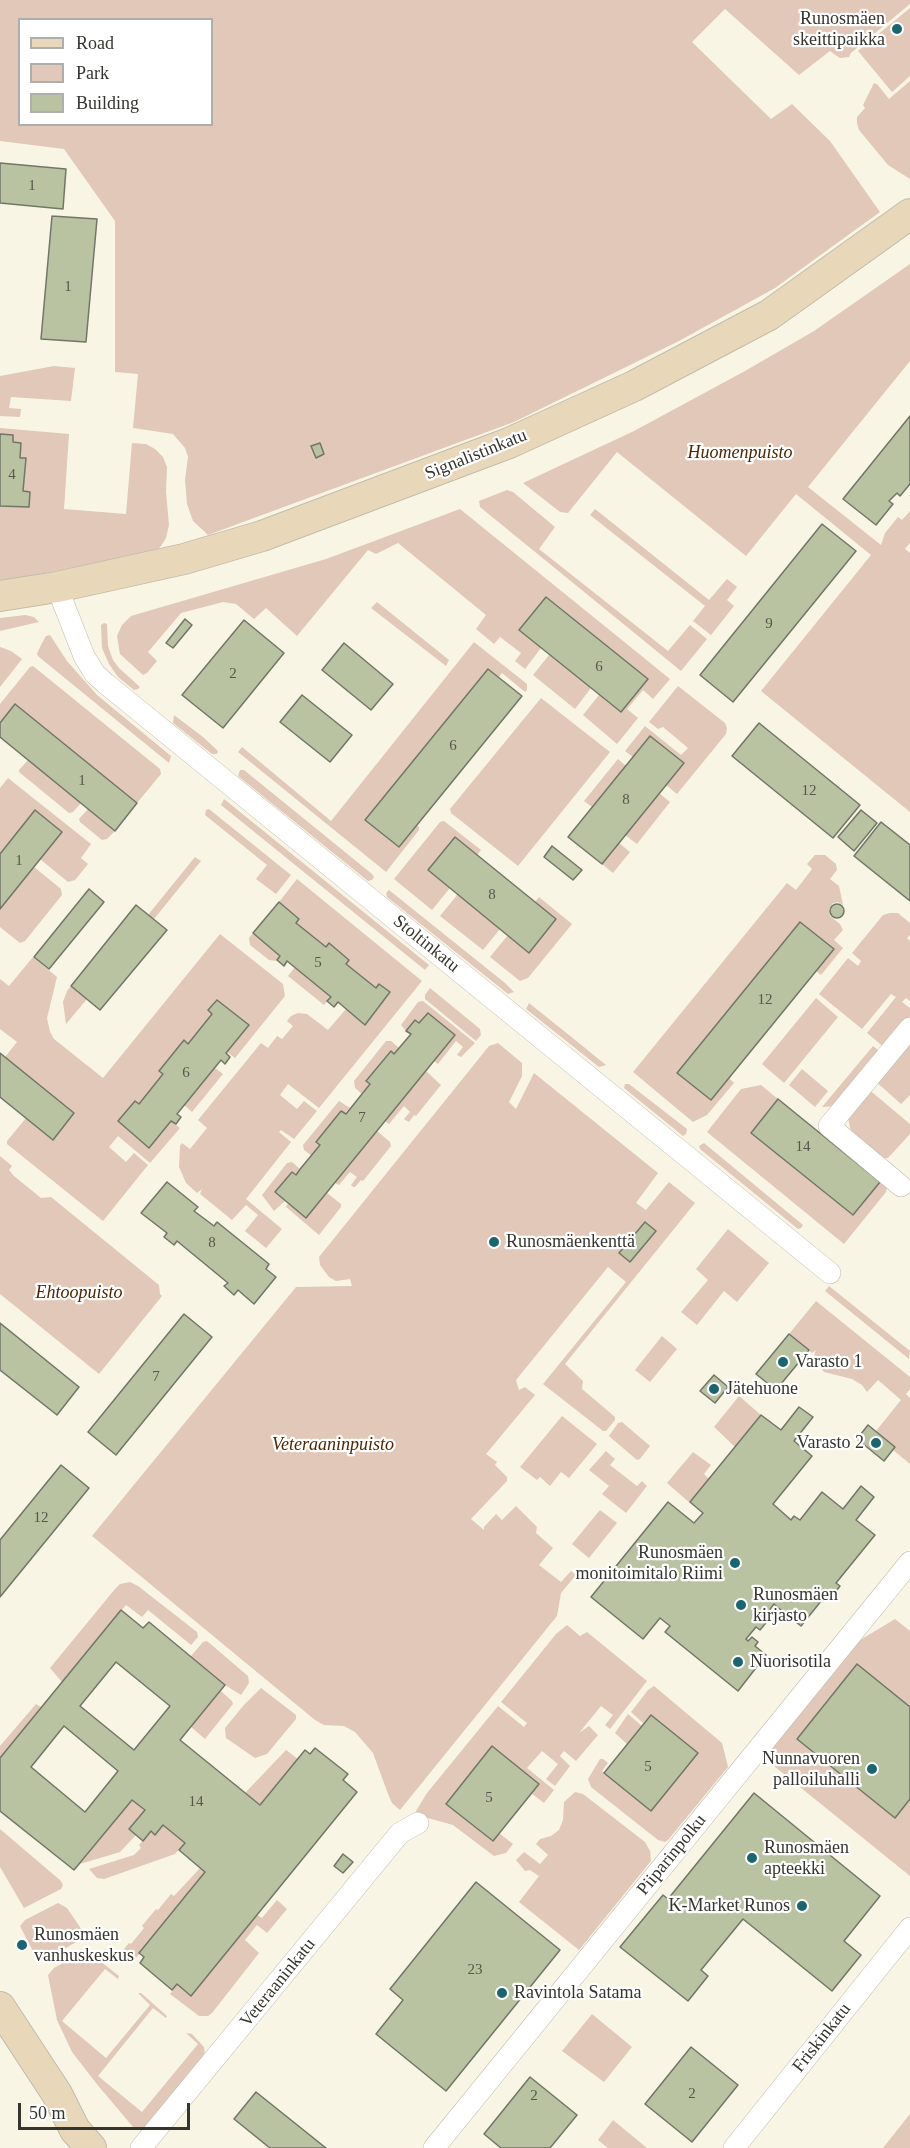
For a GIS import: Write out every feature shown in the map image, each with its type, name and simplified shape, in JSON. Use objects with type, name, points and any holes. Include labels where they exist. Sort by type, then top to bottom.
[{"type":"street","name":"Signalistinkatu","points":[[0,596],[57,587],[184,559],[262,536],[509,443],[634,386],[770,315],[910,214]]},
{"type":"street","name":"Stoltinkatu","points":[[57,587],[84,656],[95,674],[105,683],[830,1273]]},
{"type":"street","points":[[901,1186],[829,1126],[910,1028]]},
{"type":"street","name":"Piiparinpolku","points":[[434,2148],[910,1562]]},
{"type":"street","name":"Veteraaninkatu","points":[[141,2148],[400,1833],[418,1823]]},
{"type":"street","name":"Friskinkatu","points":[[734,2148],[910,1928]]},
{"type":"street","points":[[0,2007],[57,2094],[75,2130],[91,2148]]},
{"type":"street","points":[[57,2094],[90,2118],[108,2139],[112,2148]]},
{"type":"green space","points":[[0,0],[910,0],[910,4],[849,57],[840,58],[830,51],[799,75],[725,9],[692,42],[771,119],[792,104],[830,141],[880,212],[775,288],[679,341],[514,422],[208,535],[193,521],[187,504],[185,480],[188,457],[185,448],[173,434],[133,428],[138,374],[115,372],[115,221],[64,149],[0,141]]},
{"type":"green space","name":"Runosmäen skeittipaikka","points":[[910,8],[910,76],[892,92],[858,51]]},
{"type":"green space","points":[[910,81],[910,179],[888,165],[859,130],[857,117],[865,108],[863,105],[874,83],[889,99]]},
{"type":"green space","name":"Huomenpuisto","points":[[910,264],[910,361],[808,487],[881,545],[885,533],[898,517],[902,520],[910,511],[910,543],[905,549],[910,553],[910,812],[761,691],[871,555],[796,494],[746,556],[617,452],[568,513],[560,512],[523,483],[634,431],[745,371],[814,331]]},
{"type":"green space","points":[[54,366],[75,368],[71,401],[11,397],[9,408],[21,409],[20,417],[0,416],[0,376]]},
{"type":"green space","points":[[0,428],[69,434],[64,509],[126,514],[132,443],[146,444],[155,449],[163,457],[167,467],[166,492],[169,525],[166,538],[161,546],[158,549],[95,564],[0,581],[0,506],[28,507],[30,492],[23,491],[26,459],[20,458],[13,442],[0,434]]},
{"type":"green space","points":[[507,490],[513,492],[555,527],[539,549],[668,651],[690,625],[707,639],[681,671],[480,507],[479,501]]},
{"type":"green space","points":[[460,509],[670,679],[653,699],[643,690],[627,709],[638,718],[617,744],[583,715],[599,695],[621,712],[648,679],[547,597],[520,630],[541,648],[525,669],[515,661],[521,653],[500,637],[494,644],[476,629],[486,615],[398,543],[376,554],[368,550],[297,636],[266,608],[254,619],[236,604],[223,602],[181,613],[148,652],[157,661],[147,673],[143,675],[120,654],[117,636],[122,625],[131,616],[326,559]]},
{"type":"green space","points":[[595,509],[709,600],[727,579],[737,587],[727,600],[734,606],[711,635],[693,621],[705,606],[590,515]]},
{"type":"green space","points":[[377,602],[449,660],[446,666],[371,608]]},
{"type":"green space","points":[[25,615],[34,617],[39,622],[0,631],[0,618]]},
{"type":"green space","points":[[107,624],[108,646],[113,660],[140,687],[138,689],[134,690],[118,677],[109,664],[102,648],[101,625]]},
{"type":"green space","points":[[50,635],[67,661],[97,695],[171,756],[169,763],[39,657],[37,654],[41,645],[46,636]]},
{"type":"green space","points":[[474,642],[527,684],[527,690],[525,692],[502,673],[499,677],[488,669],[366,820],[399,847],[417,825],[419,827],[386,872],[238,752],[242,747],[331,821]]},
{"type":"green space","points":[[0,647],[22,659],[0,687]]},
{"type":"green space","points":[[549,655],[591,688],[575,709],[533,675]]},
{"type":"green space","points":[[33,666],[160,769],[161,774],[137,803],[15,705],[0,723],[0,704]]},
{"type":"green space","points":[[678,686],[725,723],[727,728],[726,734],[677,794],[666,785],[683,763],[650,736],[633,757],[625,751],[645,726],[681,755],[688,748],[663,727],[658,729],[649,722]]},
{"type":"green space","points":[[541,698],[610,752],[518,866],[451,813],[450,809]]},
{"type":"green space","points":[[174,715],[203,737],[218,751],[217,754],[212,754],[173,723]]},
{"type":"green space","points":[[618,759],[626,766],[592,807],[584,801]]},
{"type":"green space","points":[[28,760],[81,803],[73,812],[69,813],[19,772]]},
{"type":"green space","points":[[240,770],[244,770],[372,874],[374,877],[372,880],[368,881],[238,776]]},
{"type":"green space","points":[[8,778],[91,844],[81,858],[88,864],[75,880],[68,882],[40,859],[62,832],[35,810],[0,854],[0,788]]},
{"type":"green space","points":[[659,793],[670,802],[637,844],[625,835]]},
{"type":"green space","points":[[224,799],[429,965],[425,970],[221,805]]},
{"type":"green space","points":[[88,809],[115,831],[107,839],[102,840],[80,822],[79,819]]},
{"type":"green space","points":[[209,809],[291,875],[276,894],[256,879],[267,865],[205,815],[206,810]]},
{"type":"green space","points":[[444,821],[481,850],[477,855],[428,870],[450,888],[432,910],[394,879],[440,822]]},
{"type":"green space","points":[[619,843],[630,852],[613,873],[602,864]]},
{"type":"green space","points":[[815,855],[825,855],[836,864],[837,870],[830,879],[839,886],[843,905],[838,902],[833,903],[829,909],[830,916],[840,924],[843,930],[834,940],[843,948],[821,975],[816,971],[834,949],[800,922],[678,1073],[711,1100],[729,1078],[734,1083],[707,1115],[693,1122],[633,1072],[787,883],[796,890],[812,869],[807,864]]},
{"type":"green space","points":[[195,857],[201,861],[154,919],[148,915]]},
{"type":"green space","points":[[34,867],[61,889],[62,895],[25,941],[20,943],[0,927],[0,909]]},
{"type":"green space","points":[[297,879],[422,981],[319,1108],[288,1084],[280,1095],[297,1109],[304,1101],[317,1111],[294,1139],[281,1130],[279,1132],[291,1142],[246,1199],[282,1229],[266,1248],[245,1231],[258,1215],[246,1205],[232,1220],[200,1194],[202,1189],[197,1193],[186,1183],[179,1167],[180,1146],[182,1143],[190,1149],[207,1128],[198,1120],[261,1043],[268,1048],[277,1036],[282,1039],[293,1026],[287,1021],[291,1016],[298,1013],[307,1014],[328,1030],[346,1009],[365,1024],[390,993],[379,984],[376,988],[346,964],[349,959],[329,943],[326,947],[296,923],[299,918],[279,902]]},
{"type":"green space","points":[[389,890],[514,992],[508,994],[387,897],[386,893]]},
{"type":"green space","points":[[458,894],[500,929],[483,950],[440,916]]},
{"type":"green space","points":[[539,897],[572,924],[528,978],[520,981],[490,957],[508,935],[530,952],[556,920],[535,902]]},
{"type":"green space","points":[[898,913],[910,923],[910,935],[907,938],[910,941],[910,1001],[906,998],[902,1002],[910,1008],[910,1018],[885,1048],[867,1033],[896,997],[891,994],[862,1029],[819,994],[848,958],[858,966],[861,961],[852,953],[883,915]]},
{"type":"green space","points":[[253,933],[280,956],[276,961],[269,960],[250,945],[249,938]]},
{"type":"green space","points":[[220,934],[283,984],[285,996],[235,1058],[227,1052],[249,1025],[216,1000],[208,1010],[212,1014],[188,1044],[184,1041],[159,1071],[163,1074],[139,1104],[135,1101],[118,1121],[149,1148],[171,1121],[180,1128],[150,1163],[118,1136],[109,1147],[126,1162],[134,1153],[148,1165],[103,1221],[7,1144],[26,1118],[53,1140],[74,1113],[5,1057],[17,1042],[0,1029],[0,979],[9,986],[33,957],[57,977],[47,1018],[50,1032],[54,1039],[103,1078]]},
{"type":"green space","points":[[295,967],[331,997],[324,1005],[288,976]]},
{"type":"green space","points":[[71,986],[87,999],[66,1024],[63,1002]]},
{"type":"green space","points":[[430,988],[480,1029],[481,1035],[476,1041],[425,999]]},
{"type":"green space","points":[[816,998],[838,1017],[784,1083],[762,1064]]},
{"type":"green space","points":[[423,1001],[475,1043],[461,1057],[457,1055],[463,1047],[456,1041],[438,1064],[434,1061],[455,1035],[428,1013],[419,1023],[415,1020],[406,1031],[401,1025],[418,1002]]},
{"type":"green space","points":[[529,1003],[606,1065],[599,1067],[526,1009]]},
{"type":"green space","points":[[386,1041],[391,1041],[399,1048],[394,1054],[390,1051],[366,1080],[370,1084],[362,1094],[355,1088],[354,1081]]},
{"type":"green space","points":[[910,1041],[910,1095],[901,1104],[874,1080]]},
{"type":"green space","name":"Veteraaninpuisto","points":[[498,1043],[522,1063],[522,1076],[509,1102],[516,1109],[534,1073],[658,1173],[636,1203],[646,1210],[669,1182],[695,1203],[565,1364],[583,1381],[582,1389],[615,1417],[606,1431],[543,1384],[626,1282],[608,1267],[516,1380],[519,1390],[525,1387],[535,1395],[486,1454],[497,1462],[495,1465],[507,1477],[507,1481],[471,1519],[484,1530],[496,1514],[502,1520],[516,1506],[537,1527],[536,1533],[553,1548],[539,1565],[561,1582],[571,1571],[576,1575],[561,1593],[557,1616],[400,1810],[392,1803],[373,1753],[355,1732],[344,1726],[324,1725],[315,1720],[92,1536],[296,1287],[352,1286],[350,1279],[336,1281],[329,1277],[320,1265],[319,1257],[489,1046]]},
{"type":"green space","points":[[873,1046],[882,1053],[838,1106],[822,1107]]},
{"type":"green space","points":[[215,1068],[223,1074],[192,1112],[184,1105]]},
{"type":"green space","points":[[802,1069],[828,1091],[815,1107],[789,1085]]},
{"type":"green space","points":[[426,1071],[441,1085],[416,1116],[414,1115],[409,1122],[404,1119],[410,1112],[404,1106],[389,1124],[385,1121]]},
{"type":"green space","points":[[625,1084],[629,1084],[687,1129],[686,1134],[683,1136],[624,1088]]},
{"type":"green space","points":[[761,1085],[778,1099],[751,1133],[852,1215],[879,1182],[861,1167],[865,1162],[887,1187],[886,1192],[844,1244],[707,1132],[741,1089]]},
{"type":"green space","points":[[867,1088],[910,1124],[910,1134],[888,1158],[878,1159],[851,1132],[848,1118]]},
{"type":"green space","points":[[339,1101],[350,1108],[316,1142],[320,1145],[312,1156],[304,1150],[303,1145]]},
{"type":"green space","points":[[377,1131],[390,1142],[391,1146],[363,1181],[361,1180],[353,1187],[351,1185],[357,1177],[350,1172],[339,1185],[335,1183]]},
{"type":"green space","points":[[704,1143],[803,1225],[801,1228],[798,1229],[700,1149],[699,1146]]},
{"type":"green space","name":"Ehtoopuisto","points":[[0,1156],[12,1166],[9,1170],[14,1176],[41,1198],[51,1197],[159,1285],[162,1296],[99,1374],[0,1294]]},
{"type":"green space","points":[[292,1162],[300,1169],[296,1175],[292,1172],[275,1192],[285,1201],[274,1211],[262,1195],[287,1163]]},
{"type":"green space","points":[[327,1193],[341,1204],[341,1207],[319,1235],[286,1207],[288,1203],[306,1218]]},
{"type":"green space","points":[[728,1229],[769,1263],[737,1302],[724,1291],[697,1325],[681,1312],[708,1280],[696,1269]]},
{"type":"green space","points":[[829,1286],[910,1351],[909,1359],[825,1291]]},
{"type":"green space","points":[[816,1301],[910,1377],[910,1389],[906,1394],[910,1398],[910,1464],[876,1431],[901,1400],[878,1380],[867,1392],[862,1385],[852,1379],[824,1372],[816,1361],[814,1355],[816,1350],[812,1353],[789,1334]]},
{"type":"green space","points":[[662,1336],[677,1349],[650,1382],[635,1370]]},
{"type":"green space","points":[[739,1396],[761,1415],[735,1447],[714,1427]]},
{"type":"green space","points":[[562,1416],[597,1444],[569,1478],[561,1472],[550,1486],[540,1477],[537,1480],[520,1467]]},
{"type":"green space","points":[[622,1422],[650,1446],[640,1459],[637,1460],[609,1436],[618,1423]]},
{"type":"green space","points":[[606,1451],[615,1459],[610,1465],[637,1486],[642,1481],[647,1486],[626,1513],[602,1494],[609,1486],[589,1470]]},
{"type":"green space","points":[[693,1452],[711,1465],[704,1474],[709,1479],[690,1503],[667,1483]]},
{"type":"green space","points":[[600,1510],[617,1523],[589,1558],[572,1544]]},
{"type":"green space","points":[[130,1582],[197,1632],[198,1637],[191,1645],[148,1610],[142,1617],[126,1605],[62,1682],[50,1668],[115,1589],[120,1584]]},
{"type":"green space","points":[[895,1619],[910,1631],[910,1876],[769,1762],[766,1756],[857,1642]]},
{"type":"green space","points":[[567,1625],[580,1636],[587,1632],[647,1681],[610,1729],[605,1725],[613,1715],[601,1706],[579,1733],[589,1726],[598,1735],[576,1761],[564,1751],[560,1756],[570,1766],[555,1786],[546,1779],[558,1764],[542,1751],[527,1768],[554,1790],[544,1803],[531,1793],[539,1784],[492,1747],[446,1804],[492,1841],[499,1833],[513,1844],[506,1853],[494,1856],[453,1825],[417,1815],[416,1811],[427,1793],[498,1706],[524,1727],[527,1723],[501,1702],[556,1634]]},
{"type":"green space","points":[[207,1641],[248,1676],[249,1683],[241,1695],[225,1685],[191,1656],[203,1642]]},
{"type":"green space","points":[[654,1686],[722,1743],[728,1767],[665,1842],[658,1840],[591,1787],[588,1779],[600,1759],[603,1759],[608,1763],[602,1771],[651,1810],[698,1753],[651,1715],[643,1723],[631,1712],[648,1690]]},
{"type":"green space","points":[[261,1688],[296,1715],[296,1719],[267,1754],[255,1758],[226,1738],[225,1728]]},
{"type":"green space","points":[[221,1691],[233,1704],[205,1739],[191,1727]]},
{"type":"green space","points":[[36,1704],[41,1707],[0,1758],[0,1746]]},
{"type":"green space","points":[[628,1714],[642,1726],[627,1744],[615,1733]]},
{"type":"green space","points":[[286,1750],[298,1759],[260,1804],[245,1793]]},
{"type":"green space","points":[[575,1792],[583,1794],[645,1842],[650,1851],[651,1861],[579,1950],[519,1902],[539,1876],[530,1870],[525,1871],[516,1860],[524,1852],[540,1864],[548,1855],[536,1844],[540,1839],[551,1836],[559,1830],[563,1820],[564,1802]]},
{"type":"green space","points":[[132,1800],[145,1810],[130,1829],[136,1835],[120,1852],[80,1864]]},
{"type":"green space","points":[[163,1825],[185,1843],[175,1854],[104,1879],[97,1878],[89,1869],[134,1855],[151,1831],[155,1835]]},
{"type":"green space","points":[[0,1829],[61,1881],[63,1885],[61,1889],[24,1908],[0,1867]]},
{"type":"green space","points":[[200,1868],[205,1872],[132,1963],[121,1953],[144,1928],[142,1926],[156,1909],[158,1910],[171,1894],[174,1896]]},
{"type":"green space","points":[[277,1900],[287,1909],[267,1933],[257,1925],[245,1940],[259,1953],[212,2013],[208,2016],[199,2016],[170,1994],[177,1984],[192,1995],[257,1915],[262,1918]]},
{"type":"green space","points":[[58,1903],[67,1908],[83,1935],[80,1940],[38,1961],[20,1926],[25,1920]]},
{"type":"green space","points":[[86,1950],[119,1976],[118,1979],[105,1969],[62,2021],[106,2058],[150,2005],[138,1993],[141,1993],[167,2016],[166,2018],[153,2008],[98,2076],[142,2112],[198,2044],[186,2033],[192,2034],[204,2047],[205,2055],[144,2130],[133,2127],[96,2083],[72,2052],[57,2020],[48,1975],[54,1968]]},
{"type":"green space","points":[[592,2014],[632,2047],[604,2082],[562,2051]]},
{"type":"green space","points":[[910,2114],[910,2148],[883,2148]]},
{"type":"green space","points":[[613,2120],[647,2148],[608,2148],[598,2140]]},
{"type":"building","points":[[0,163],[66,169],[63,209],[0,203]]},
{"type":"building","points":[[52,216],[97,219],[86,342],[41,339]]},
{"type":"building","points":[[910,416],[910,484],[900,496],[897,493],[889,501],[893,504],[876,525],[843,499]]},
{"type":"building","points":[[0,434],[13,435],[13,442],[21,443],[20,458],[26,458],[23,491],[30,492],[29,507],[0,506]]},
{"type":"building","points":[[320,443],[324,454],[316,458],[311,446]]},
{"type":"building","points":[[822,524],[856,551],[733,702],[700,675]]},
{"type":"building","points":[[546,597],[648,679],[621,712],[519,630]]},
{"type":"building","points":[[185,619],[192,625],[173,648],[166,643]]},
{"type":"building","points":[[244,620],[284,653],[223,728],[182,695]]},
{"type":"building","points":[[344,643],[393,684],[371,710],[322,670]]},
{"type":"building","points":[[488,669],[522,696],[399,847],[365,820]]},
{"type":"building","points":[[302,695],[352,735],[330,762],[280,722]]},
{"type":"building","points":[[15,704],[137,803],[115,831],[0,737],[0,723]]},
{"type":"building","points":[[759,723],[860,805],[833,838],[732,756]]},
{"type":"building","points":[[650,736],[684,763],[602,864],[568,837]]},
{"type":"building","points":[[35,810],[62,832],[0,909],[0,854]]},
{"type":"building","points":[[861,810],[877,823],[854,851],[838,837]]},
{"type":"building","points":[[881,822],[910,845],[910,901],[854,856]]},
{"type":"building","points":[[455,837],[556,919],[529,953],[428,870]]},
{"type":"building","points":[[552,846],[582,870],[573,880],[544,857]]},
{"type":"building","points":[[89,889],[104,902],[49,969],[34,957]]},
{"type":"building","points":[[279,902],[299,919],[296,923],[326,947],[329,943],[349,960],[346,964],[376,988],[379,984],[390,992],[365,1025],[338,1002],[334,1007],[327,1001],[331,997],[287,961],[284,966],[277,960],[280,956],[253,933]]},
{"type":"building","points":[[834,904],[840,904],[844,911],[840,918],[834,918],[830,914],[830,908]]},
{"type":"building","points":[[136,905],[167,930],[100,1010],[71,986]]},
{"type":"building","points":[[800,922],[834,949],[711,1100],[677,1073]]},
{"type":"building","points":[[217,1000],[249,1025],[226,1053],[230,1057],[225,1064],[221,1060],[177,1114],[181,1117],[176,1124],[171,1121],[149,1148],[118,1121],[135,1101],[139,1104],[163,1074],[159,1071],[184,1040],[188,1044],[212,1014],[208,1010]]},
{"type":"building","points":[[428,1013],[455,1035],[306,1218],[275,1192],[292,1172],[296,1175],[320,1145],[316,1142],[341,1111],[346,1114],[370,1084],[366,1081],[391,1051],[394,1054],[411,1034],[406,1031],[415,1020],[419,1023]]},
{"type":"building","points":[[0,1053],[74,1113],[53,1140],[0,1097]]},
{"type":"building","points":[[778,1099],[880,1182],[853,1215],[751,1133]]},
{"type":"building","points":[[167,1182],[198,1207],[194,1211],[214,1226],[217,1222],[269,1264],[266,1269],[276,1277],[254,1304],[238,1290],[234,1295],[224,1286],[228,1283],[177,1241],[174,1245],[164,1237],[167,1233],[141,1213]]},
{"type":"building","points":[[645,1222],[656,1231],[630,1262],[619,1253]]},
{"type":"building","points":[[184,1314],[212,1337],[116,1455],[88,1432]]},
{"type":"building","points":[[0,1323],[79,1387],[57,1415],[0,1370]]},
{"type":"building","name":"Varasto 1","points":[[789,1334],[809,1350],[776,1390],[756,1374]]},
{"type":"building","name":"Jätehuone","points":[[714,1375],[728,1387],[715,1403],[700,1391]]},
{"type":"building","name":"Runosmäen monitoimitalo Riimi","points":[[799,1407],[813,1417],[794,1441],[812,1456],[773,1504],[791,1520],[794,1516],[800,1520],[822,1492],[843,1509],[861,1486],[874,1497],[856,1520],[875,1535],[836,1583],[840,1586],[834,1594],[830,1590],[801,1626],[788,1616],[785,1620],[779,1615],[782,1611],[774,1604],[765,1616],[769,1619],[760,1630],[756,1627],[746,1639],[748,1641],[752,1637],[758,1642],[755,1646],[766,1655],[738,1691],[665,1632],[670,1626],[660,1618],[643,1639],[591,1597],[668,1502],[694,1523],[703,1513],[690,1502],[761,1415],[781,1430]]},
{"type":"building","name":"Varasto 2","points":[[868,1425],[895,1447],[884,1461],[857,1439]]},
{"type":"building","points":[[61,1465],[89,1488],[0,1597],[0,1540]]},
{"type":"building","points":[[121,1610],[143,1628],[149,1622],[225,1685],[180,1740],[260,1805],[305,1750],[310,1754],[315,1748],[348,1774],[343,1780],[357,1792],[191,1996],[177,1984],[172,1990],[140,1963],[144,1957],[139,1953],[205,1872],[179,1850],[185,1843],[163,1825],[155,1835],[151,1831],[143,1841],[129,1829],[145,1810],[132,1800],[74,1870],[0,1811],[0,1758]],"holes":[[[116,1662],[170,1706],[134,1750],[80,1706]],[[64,1726],[118,1771],[85,1812],[31,1767]]]},
{"type":"building","name":"Nunnavuoren palloiluhalli","points":[[857,1664],[910,1707],[910,1799],[895,1818],[797,1739]]},
{"type":"building","points":[[651,1715],[698,1753],[651,1811],[604,1773]]},
{"type":"building","points":[[492,1746],[539,1784],[493,1841],[446,1804]]},
{"type":"building","points":[[754,1793],[880,1896],[844,1941],[861,1955],[832,1991],[743,1919],[701,1970],[708,1976],[688,2001],[620,1947],[663,1895],[668,1899]]},
{"type":"building","points":[[343,1854],[353,1862],[343,1873],[334,1866]]},
{"type":"building","points":[[476,1882],[560,1950],[446,2091],[376,2034],[403,2000],[390,1989]]},
{"type":"building","points":[[691,2047],[738,2085],[692,2142],[645,2104]]},
{"type":"building","points":[[530,2077],[577,2115],[550,2148],[501,2148],[484,2134]]},
{"type":"building","points":[[256,2092],[326,2148],[270,2148],[234,2119]]},
{"type":"place","name":"Runosmäen skeittipaikka","points":[[897,29]]},
{"type":"place","name":"Runosmäenkenttä","points":[[494,1242]]},
{"type":"place","name":"Varasto 1","points":[[783,1362]]},
{"type":"place","name":"Jätehuone","points":[[714,1389]]},
{"type":"place","name":"Varasto 2","points":[[876,1443]]},
{"type":"place","name":"Runosmäen monitoimitalo Riimi","points":[[735,1563]]},
{"type":"place","name":"Runosmäen kirjasto","points":[[741,1605]]},
{"type":"place","name":"Nuorisotila","points":[[738,1662]]},
{"type":"place","name":"Nunnavuoren palloiluhalli","points":[[872,1769]]},
{"type":"place","name":"Runosmäen apteekki","points":[[752,1858]]},
{"type":"place","name":"K-Market Runos","points":[[802,1906]]},
{"type":"place","name":"Runosmäen vanhuskeskus","points":[[22,1945]]},
{"type":"place","name":"Ravintola Satama","points":[[502,1993]]}]
